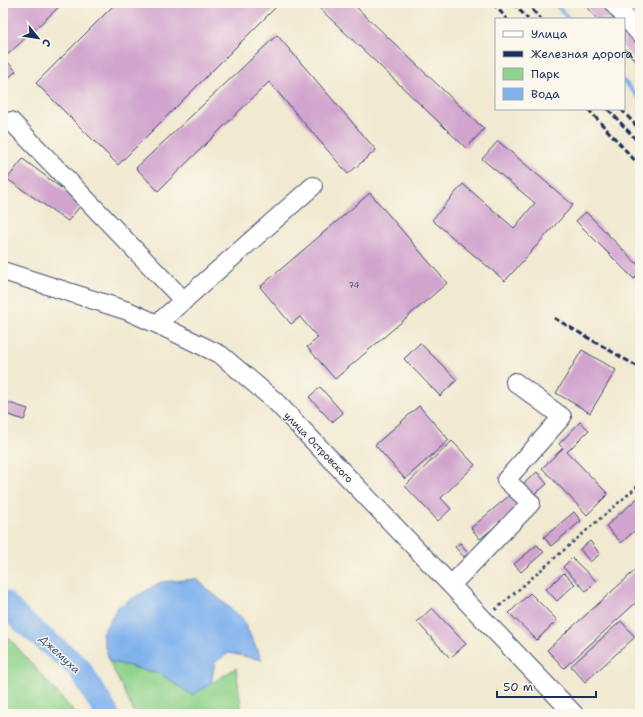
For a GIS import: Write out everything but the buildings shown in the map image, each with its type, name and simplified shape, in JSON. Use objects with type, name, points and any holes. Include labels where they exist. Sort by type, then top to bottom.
[{"type":"street","points":[[613,3],[640,34]]},
{"type":"street","points":[[11,121],[184,301]]},
{"type":"street","points":[[157,324],[313,186]]},
{"type":"street","name":"улица Островского","points":[[3,271],[128,311],[221,355],[275,401],[574,714]]},
{"type":"street","points":[[451,585],[531,503],[506,480],[562,416],[515,382]]},
{"type":"path","points":[[484,620],[640,484]]},
{"type":"green space","points":[[3,631],[67,704],[75,714],[3,714]]},
{"type":"green space","points":[[109,661],[160,674],[192,695],[236,668],[241,706],[239,714],[135,714]]},
{"type":"water","points":[[196,579],[242,618],[262,660],[229,653],[215,662],[211,684],[192,695],[160,674],[109,661],[102,634],[118,607],[161,582]]},
{"type":"waterway","points":[[554,3],[568,18]]},
{"type":"waterway","points":[[625,82],[640,99]]},
{"type":"waterway","name":"Джемуха","points":[[3,602],[21,620],[79,668],[107,714]]},
{"type":"railway","points":[[493,3],[506,18]]},
{"type":"railway","points":[[513,3],[527,18]]},
{"type":"railway","points":[[526,3],[540,18]]},
{"type":"railway","points":[[589,110],[640,166]]},
{"type":"railway","points":[[609,110],[640,144]]},
{"type":"railway","points":[[622,110],[640,130]]},
{"type":"railway","points":[[554,318],[640,368]]}]
